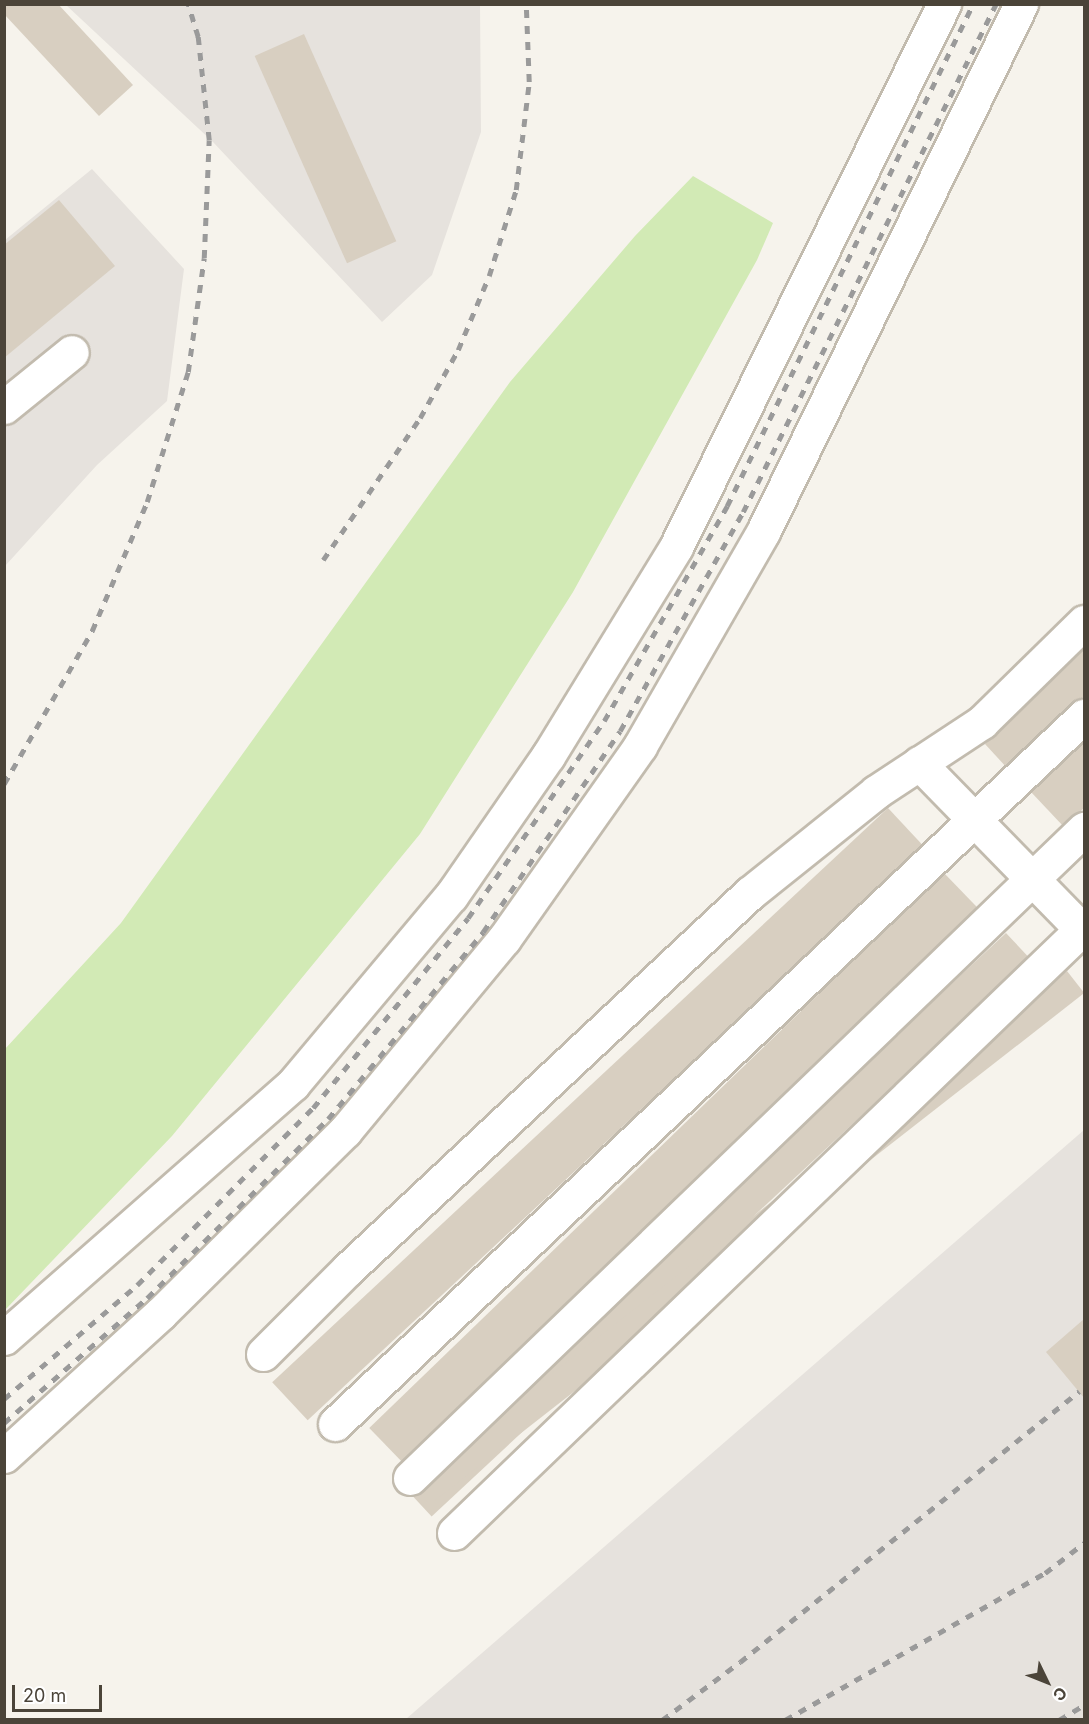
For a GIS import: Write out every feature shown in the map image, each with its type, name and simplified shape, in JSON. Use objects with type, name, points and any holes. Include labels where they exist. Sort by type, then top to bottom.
[{"type":"lane","points":[[4,1338],[293,1084],[451,896],[548,756],[676,547],[944,4]]},
{"type":"lane","points":[[4,1456],[161,1313],[345,1131],[504,939],[640,746],[763,532],[1021,4]]},
{"type":"lane","points":[[4,407],[72,352]]},
{"type":"lane","points":[[263,1354],[348,1269],[750,893],[876,792],[982,722],[1084,622]]},
{"type":"lane","points":[[335,1424],[974,823],[1084,716]]},
{"type":"lane","points":[[454,1533],[1083,929],[1034,878],[974,823],[920,763]]},
{"type":"lane","points":[[410,1478],[1084,829]]},
{"type":"shaded area","points":[[66,5],[480,5],[481,132],[432,275],[382,322],[213,142]]},
{"type":"shaded area","points":[[92,169],[184,269],[167,401],[97,465],[5,566],[5,240]]},
{"type":"shaded area","points":[[1084,1130],[1084,1719],[406,1719]]},
{"type":"green space","points":[[693,176],[773,223],[757,260],[573,592],[420,834],[172,1136],[5,1310],[5,1049],[121,923],[510,382],[635,236]]},
{"type":"building","points":[[4,4],[58,4],[133,85],[99,116],[4,14]]},
{"type":"building","points":[[304,34],[396,241],[347,263],[255,56]]},
{"type":"building","points":[[59,200],[115,266],[4,358],[4,245]]},
{"type":"building","points":[[1084,649],[1084,696],[1008,769],[985,744]]},
{"type":"building","points":[[1084,741],[1084,808],[1064,827],[1031,792]]},
{"type":"building","points":[[888,808],[923,846],[308,1420],[272,1382]]},
{"type":"building","points":[[944,873],[982,913],[407,1468],[369,1428]]},
{"type":"building","points":[[1006,933],[1030,959],[432,1516],[408,1491]]},
{"type":"building","points":[[1067,971],[1084,993],[429,1505],[412,1483]]},
{"type":"building","points":[[1084,1319],[1084,1398],[1046,1352]]},
{"type":"railway","points":[[4,784],[92,631],[147,502],[188,372],[204,258],[209,140],[198,37],[188,4]]},
{"type":"railway","points":[[323,560],[420,418],[458,350],[489,276],[516,190],[529,82],[526,4]]},
{"type":"railway","points":[[4,1399],[137,1285],[313,1108],[468,918],[604,721],[727,506],[973,4]]},
{"type":"railway","points":[[4,1423],[147,1298],[328,1119],[483,932],[620,731],[743,512],[996,4]]},
{"type":"railway","points":[[662,1720],[740,1662],[1079,1391]]},
{"type":"railway","points":[[785,1720],[1045,1573],[1084,1543]]},
{"type":"railway","points":[[1059,1720],[1084,1705]]}]
